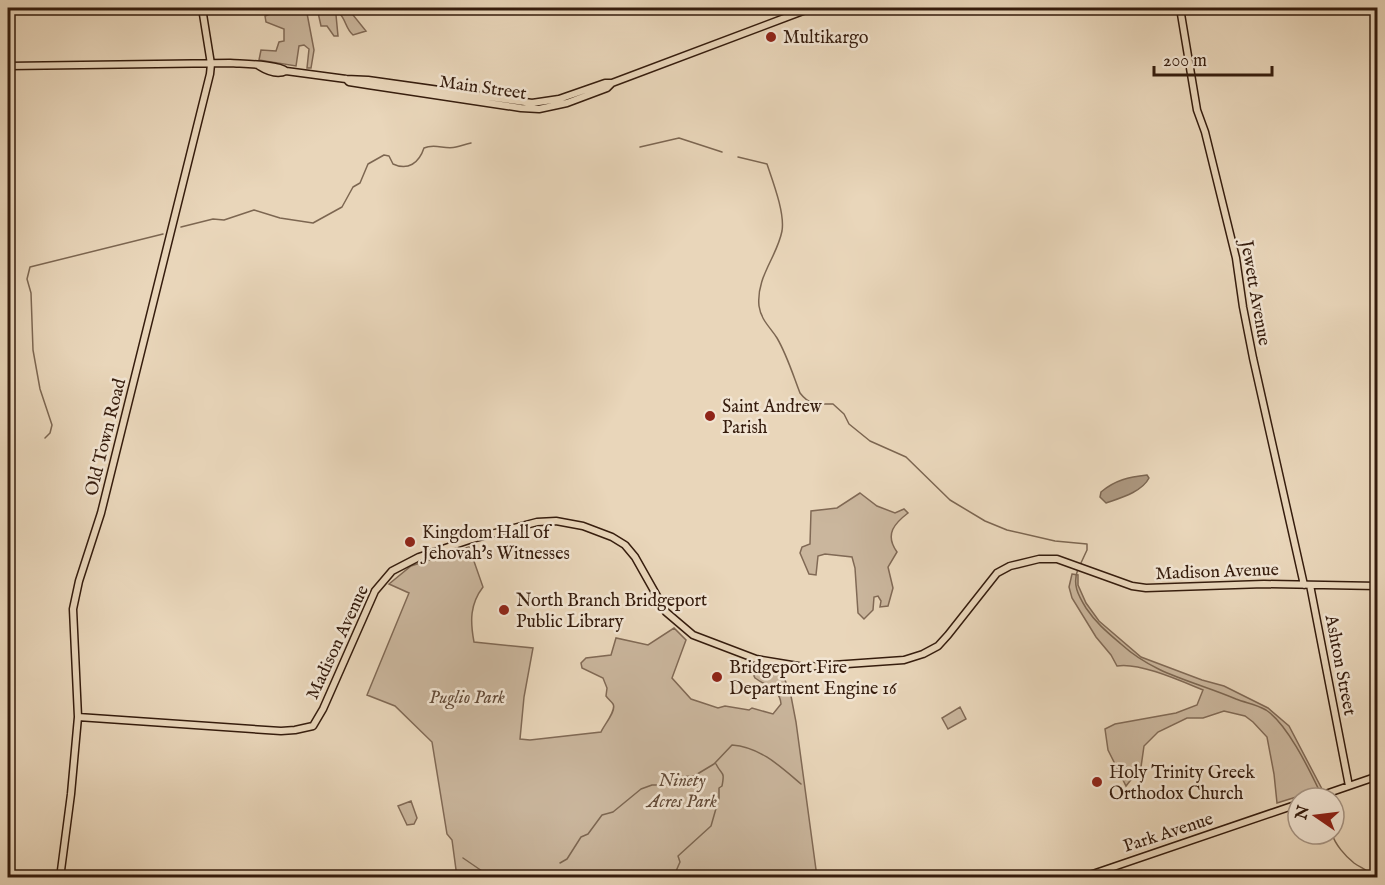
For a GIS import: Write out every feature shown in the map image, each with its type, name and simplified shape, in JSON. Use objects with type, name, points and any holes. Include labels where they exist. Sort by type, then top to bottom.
[{"type":"main road","name":"Old Town Road","points":[[60,878],[78,717],[73,618],[76,592],[101,513],[211,64],[202,8]]},
{"type":"main road","name":"Main Street","points":[[8,66],[211,64],[259,66],[274,72],[286,71],[346,80],[368,80],[527,106],[551,101],[605,83],[612,83],[811,8]]},
{"type":"main road","name":"Jewett Avenue","points":[[1180,8],[1197,110],[1236,258],[1253,358],[1307,585]]},
{"type":"main road","name":"Madison Avenue","points":[[78,717],[281,731],[313,726],[323,709],[375,591],[392,571],[419,557],[472,539],[537,522],[556,521],[583,525],[625,545],[641,567],[666,612],[693,635],[756,659],[804,667],[904,660],[923,654],[938,646],[988,582],[1001,570],[1046,558],[1057,559],[1132,586],[1146,588],[1243,584],[1377,586]]},
{"type":"main road","name":"Ashton Street","points":[[1307,585],[1350,786]]},
{"type":"main road","points":[[1346,787],[1377,776]]},
{"type":"main road","name":"Park Avenue","points":[[1081,878],[1286,808]]},
{"type":"green space","points":[[299,8],[306,8],[314,50],[311,68],[307,68],[309,49],[304,45],[299,46],[296,66],[259,60],[261,50],[276,51],[279,42],[284,41],[284,29],[266,22],[265,16],[280,12],[295,14],[298,13]]},
{"type":"green space","points":[[317,8],[352,8],[353,15],[366,31],[353,35],[339,13],[336,15],[338,36],[334,36],[327,26],[321,26]]},
{"type":"green space","points":[[860,493],[877,506],[895,513],[904,509],[908,513],[895,525],[891,534],[893,546],[897,552],[888,567],[893,588],[888,606],[880,607],[881,601],[878,596],[874,597],[873,610],[864,619],[858,613],[855,568],[852,557],[825,554],[818,556],[816,575],[809,574],[800,553],[802,547],[810,544],[811,511],[837,508]]},
{"type":"green space","points":[[469,547],[483,587],[473,606],[474,642],[533,648],[524,697],[520,739],[530,740],[601,732],[614,707],[606,696],[607,688],[603,678],[582,668],[581,663],[586,658],[611,655],[616,638],[648,645],[674,628],[686,640],[672,678],[691,699],[718,708],[725,706],[749,710],[752,708],[773,714],[781,704],[778,695],[754,676],[758,667],[782,672],[791,696],[796,722],[817,877],[457,877],[452,840],[447,834],[432,742],[395,706],[367,695],[409,593],[389,584],[411,566]]},
{"type":"green space","points":[[1072,574],[1078,575],[1078,585],[1086,603],[1099,621],[1141,657],[1224,686],[1268,708],[1289,726],[1320,786],[1286,786],[1286,800],[1277,803],[1267,737],[1245,716],[1224,711],[1203,718],[1187,718],[1158,732],[1144,746],[1141,767],[1126,786],[1108,750],[1105,729],[1115,724],[1176,713],[1197,705],[1203,690],[1148,669],[1117,666],[1072,598],[1069,587]]},
{"type":"green space","points":[[960,707],[966,719],[948,729],[942,718]]},
{"type":"green space","points":[[411,801],[417,818],[414,824],[407,825],[398,806]]},
{"type":"shaded area","points":[[1147,475],[1149,478],[1146,483],[1130,494],[1106,503],[1100,497],[1101,492],[1117,482]]},
{"type":"waterway","points":[[640,147],[679,138],[722,152]]},
{"type":"waterway","points":[[181,227],[213,219],[224,220],[254,210],[280,218],[313,223],[342,207],[353,187],[360,183],[368,164],[384,155],[389,156],[393,164],[403,167],[416,162],[424,148],[432,146],[452,148],[471,143]]},
{"type":"waterway","points":[[738,157],[767,164],[778,198],[782,215],[782,231],[764,276],[759,306],[764,319],[784,351],[800,393],[811,402],[833,404],[844,414],[849,424],[870,441],[906,457],[950,500],[985,521],[1007,530],[1055,541],[1087,544],[1087,550],[1080,565]]},
{"type":"waterway","points":[[45,438],[50,433],[52,425],[40,389],[33,350],[31,293],[27,279],[30,267],[163,234]]},
{"type":"waterway","points":[[1078,569],[1076,574],[1078,594],[1090,613],[1106,631],[1134,655],[1161,670],[1266,710],[1289,735],[1317,786]]},
{"type":"waterway","points":[[560,863],[567,859],[581,837],[588,834],[602,815],[613,812],[641,789],[652,785],[663,785],[676,777],[694,776],[714,764],[732,745],[761,753],[801,784]]},
{"type":"waterway","points":[[673,878],[680,862],[678,856],[711,826],[723,778],[716,764]]},
{"type":"waterway","points":[[1338,846],[1347,857],[1375,878]]},
{"type":"waterway","points":[[463,858],[482,871],[510,878]]},
{"type":"waterway","points":[[535,878],[545,871]]},
{"type":"place","name":"Multikargo","points":[[771,37]]},
{"type":"place","name":"Saint Andrew Parish","points":[[710,416]]},
{"type":"place","name":"Kingdom Hall of Jehovah's Witnesses","points":[[410,542]]},
{"type":"place","name":"North Branch Bridgeport Public Library","points":[[504,610]]},
{"type":"place","name":"Bridgeport Fire Department Engine 16","points":[[717,677]]},
{"type":"place","name":"Holy Trinity Greek Orthodox Church","points":[[1097,782]]},
{"type":"park label","name":"Puglio Park","points":[[467,697]]},
{"type":"park label","name":"Ninety Acres Park","points":[[682,790]]}]
